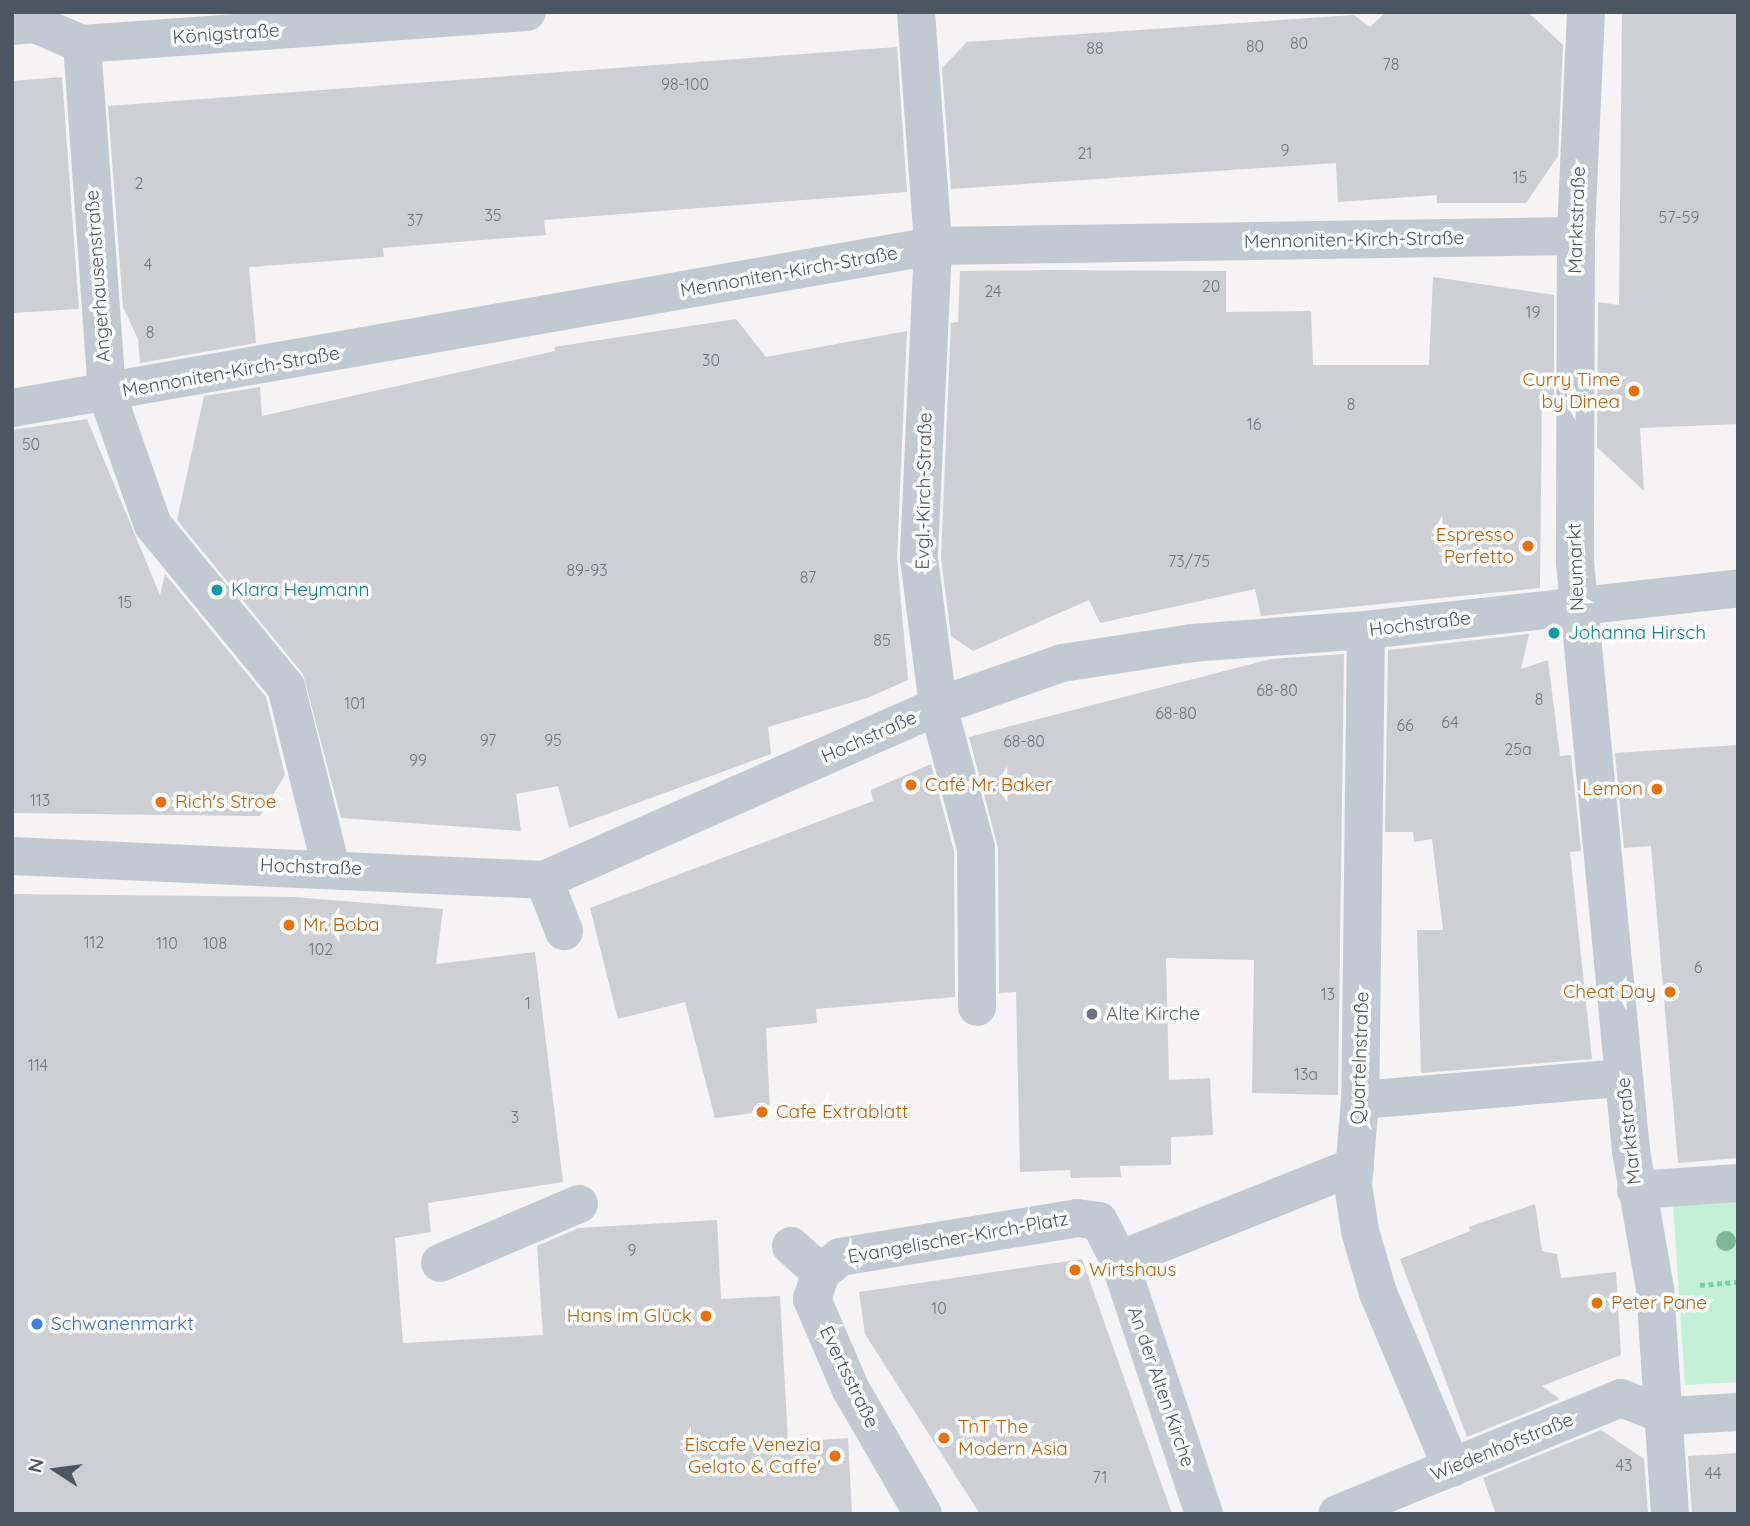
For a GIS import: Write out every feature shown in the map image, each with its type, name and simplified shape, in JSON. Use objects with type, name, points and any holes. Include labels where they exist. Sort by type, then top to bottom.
[{"type":"street","name":"Königstraße","points":[[12,26],[35,24],[82,44],[527,12]]},
{"type":"street","name":"Evgl.-Kirch-Straße","points":[[916,12],[933,246],[919,559],[938,706],[976,848],[977,1007]]},
{"type":"street","name":"Marktstraße","points":[[1573,428],[1576,236],[1586,12]]},
{"type":"street","name":"Angerhausenstraße","points":[[82,44],[107,394],[153,525],[286,687],[331,867]]},
{"type":"street","name":"Mennoniten-Kirch-Straße","points":[[12,408],[107,394],[933,246],[1576,236]]},
{"type":"street","name":"Neumarkt","points":[[1573,428],[1578,605],[1589,747]]},
{"type":"street","name":"Hochstraße","points":[[12,856],[331,867],[544,880],[938,706],[1062,663],[1192,643],[1366,630],[1738,588]]},
{"type":"street","name":"Quartelnstraße","points":[[1366,630],[1360,1100],[1355,1166],[1360,1231],[1378,1293],[1452,1468]]},
{"type":"street","name":"Marktstraße","points":[[1589,747],[1636,1190],[1656,1288],[1667,1416],[1670,1514]]},
{"type":"street","points":[[544,880],[564,930]]},
{"type":"street","points":[[1360,1100],[1623,1078]]},
{"type":"street","points":[[1119,1260],[1355,1166]]},
{"type":"street","points":[[1636,1190],[1738,1183]]},
{"type":"street","points":[[440,1263],[579,1204]]},
{"type":"street","name":"Evangelischer-Kirch-Platz","points":[[821,1273],[841,1256],[1077,1217],[1098,1221],[1119,1260]]},
{"type":"street","points":[[790,1246],[821,1273]]},
{"type":"street","name":"An der Alten Kirche","points":[[1119,1260],[1204,1514]]},
{"type":"street","name":"Evertsstraße","points":[[821,1273],[812,1299],[851,1390],[923,1514]]},
{"type":"street","name":"Wiedenhofstraße","points":[[1337,1514],[1621,1398],[1667,1416]]},
{"type":"street","points":[[1667,1416],[1738,1412]]},
{"type":"green space","points":[[1738,1200],[1738,1382],[1685,1385],[1673,1204]]},
{"type":"building","points":[[1386,12],[1528,12],[1563,45],[1558,156],[1526,203],[1437,203],[1437,195],[1338,202],[1336,163],[951,189],[942,68],[967,42],[1354,15],[1370,27]]},
{"type":"building","points":[[1622,12],[1738,12],[1738,424],[1640,428],[1644,491],[1597,447],[1598,302],[1619,305]]},
{"type":"building","points":[[897,47],[907,192],[544,220],[546,235],[383,248],[384,257],[249,267],[256,343],[140,363],[138,339],[123,307],[108,106]]},
{"type":"building","points":[[62,77],[79,309],[12,313],[12,81]]},
{"type":"building","points":[[960,271],[1226,271],[1226,312],[1311,311],[1313,365],[1429,365],[1433,277],[1554,295],[1554,406],[1542,395],[1540,588],[1261,616],[1255,589],[1100,623],[1089,600],[973,651],[951,636],[941,558],[951,323],[958,322]]},
{"type":"building","points":[[736,319],[766,357],[907,331],[897,558],[908,680],[867,698],[768,727],[771,754],[569,828],[558,786],[516,794],[521,831],[341,818],[303,674],[177,520],[204,396],[260,387],[262,416],[555,351],[554,347]]},
{"type":"building","points":[[87,419],[160,595],[165,574],[266,697],[285,775],[260,816],[12,813],[12,430]]},
{"type":"building","points":[[1529,634],[1521,669],[1548,660],[1560,756],[1571,755],[1581,851],[1570,852],[1592,1059],[1421,1073],[1417,930],[1443,930],[1432,839],[1414,842],[1413,832],[1385,832],[1388,650]]},
{"type":"building","points":[[1344,654],[1338,1095],[1252,1093],[1254,960],[1166,958],[1169,1080],[1210,1078],[1213,1135],[1171,1137],[1171,1165],[1120,1166],[1121,1177],[1071,1178],[1070,1170],[1020,1172],[1016,992],[999,993],[998,848],[969,737],[1271,659]]},
{"type":"building","points":[[1738,745],[1738,1158],[1678,1163],[1651,846],[1624,848],[1615,753]]},
{"type":"building","points":[[931,764],[954,851],[955,997],[816,1009],[817,1023],[766,1028],[770,1111],[715,1118],[685,1002],[618,1019],[590,908],[873,801],[871,790]]},
{"type":"building","points":[[12,894],[293,897],[443,909],[436,964],[535,952],[563,1182],[428,1203],[431,1232],[395,1238],[403,1343],[543,1335],[537,1246],[579,1228],[717,1220],[721,1299],[780,1296],[788,1442],[848,1438],[852,1514],[12,1514]]},
{"type":"building","points":[[1535,1204],[1542,1251],[1557,1254],[1561,1278],[1616,1272],[1621,1355],[1542,1386],[1560,1399],[1467,1437],[1400,1259],[1470,1231],[1469,1227]]},
{"type":"building","points":[[1082,1259],[1172,1514],[980,1514],[865,1334],[859,1292]]},
{"type":"building","points":[[1601,1430],[1644,1459],[1648,1514],[1496,1514],[1483,1478]]},
{"type":"building","points":[[1738,1453],[1738,1514],[1692,1514],[1688,1456]]},
{"type":"place","name":"Curry Time by Dinea","points":[[1634,391]]},
{"type":"place","name":"Espresso Perfetto","points":[[1528,546]]},
{"type":"place","name":"Klara Heymann","points":[[217,590]]},
{"type":"place","name":"Johanna Hirsch","points":[[1554,633]]},
{"type":"place","name":"Café Mr. Baker","points":[[911,785]]},
{"type":"place","name":"Lemon","points":[[1657,789]]},
{"type":"place","name":"Rich's Stroe","points":[[161,802]]},
{"type":"place","name":"Mr. Boba","points":[[289,925]]},
{"type":"place","name":"Cheat Day","points":[[1670,992]]},
{"type":"place","name":"Alte Kirche","points":[[1092,1014]]},
{"type":"place","name":"Cafe Extrablatt","points":[[762,1112]]},
{"type":"place","name":"Wirtshaus","points":[[1075,1270]]},
{"type":"place","name":"Peter Pane","points":[[1597,1303]]},
{"type":"place","name":"Hans im Glück","points":[[706,1316]]},
{"type":"place","name":"Schwanenmarkt","points":[[37,1324]]},
{"type":"place","name":"TnT The Modern Asia","points":[[944,1438]]},
{"type":"place","name":"Eiscafe Venezia Gelato & Caffe'","points":[[835,1456]]}]
